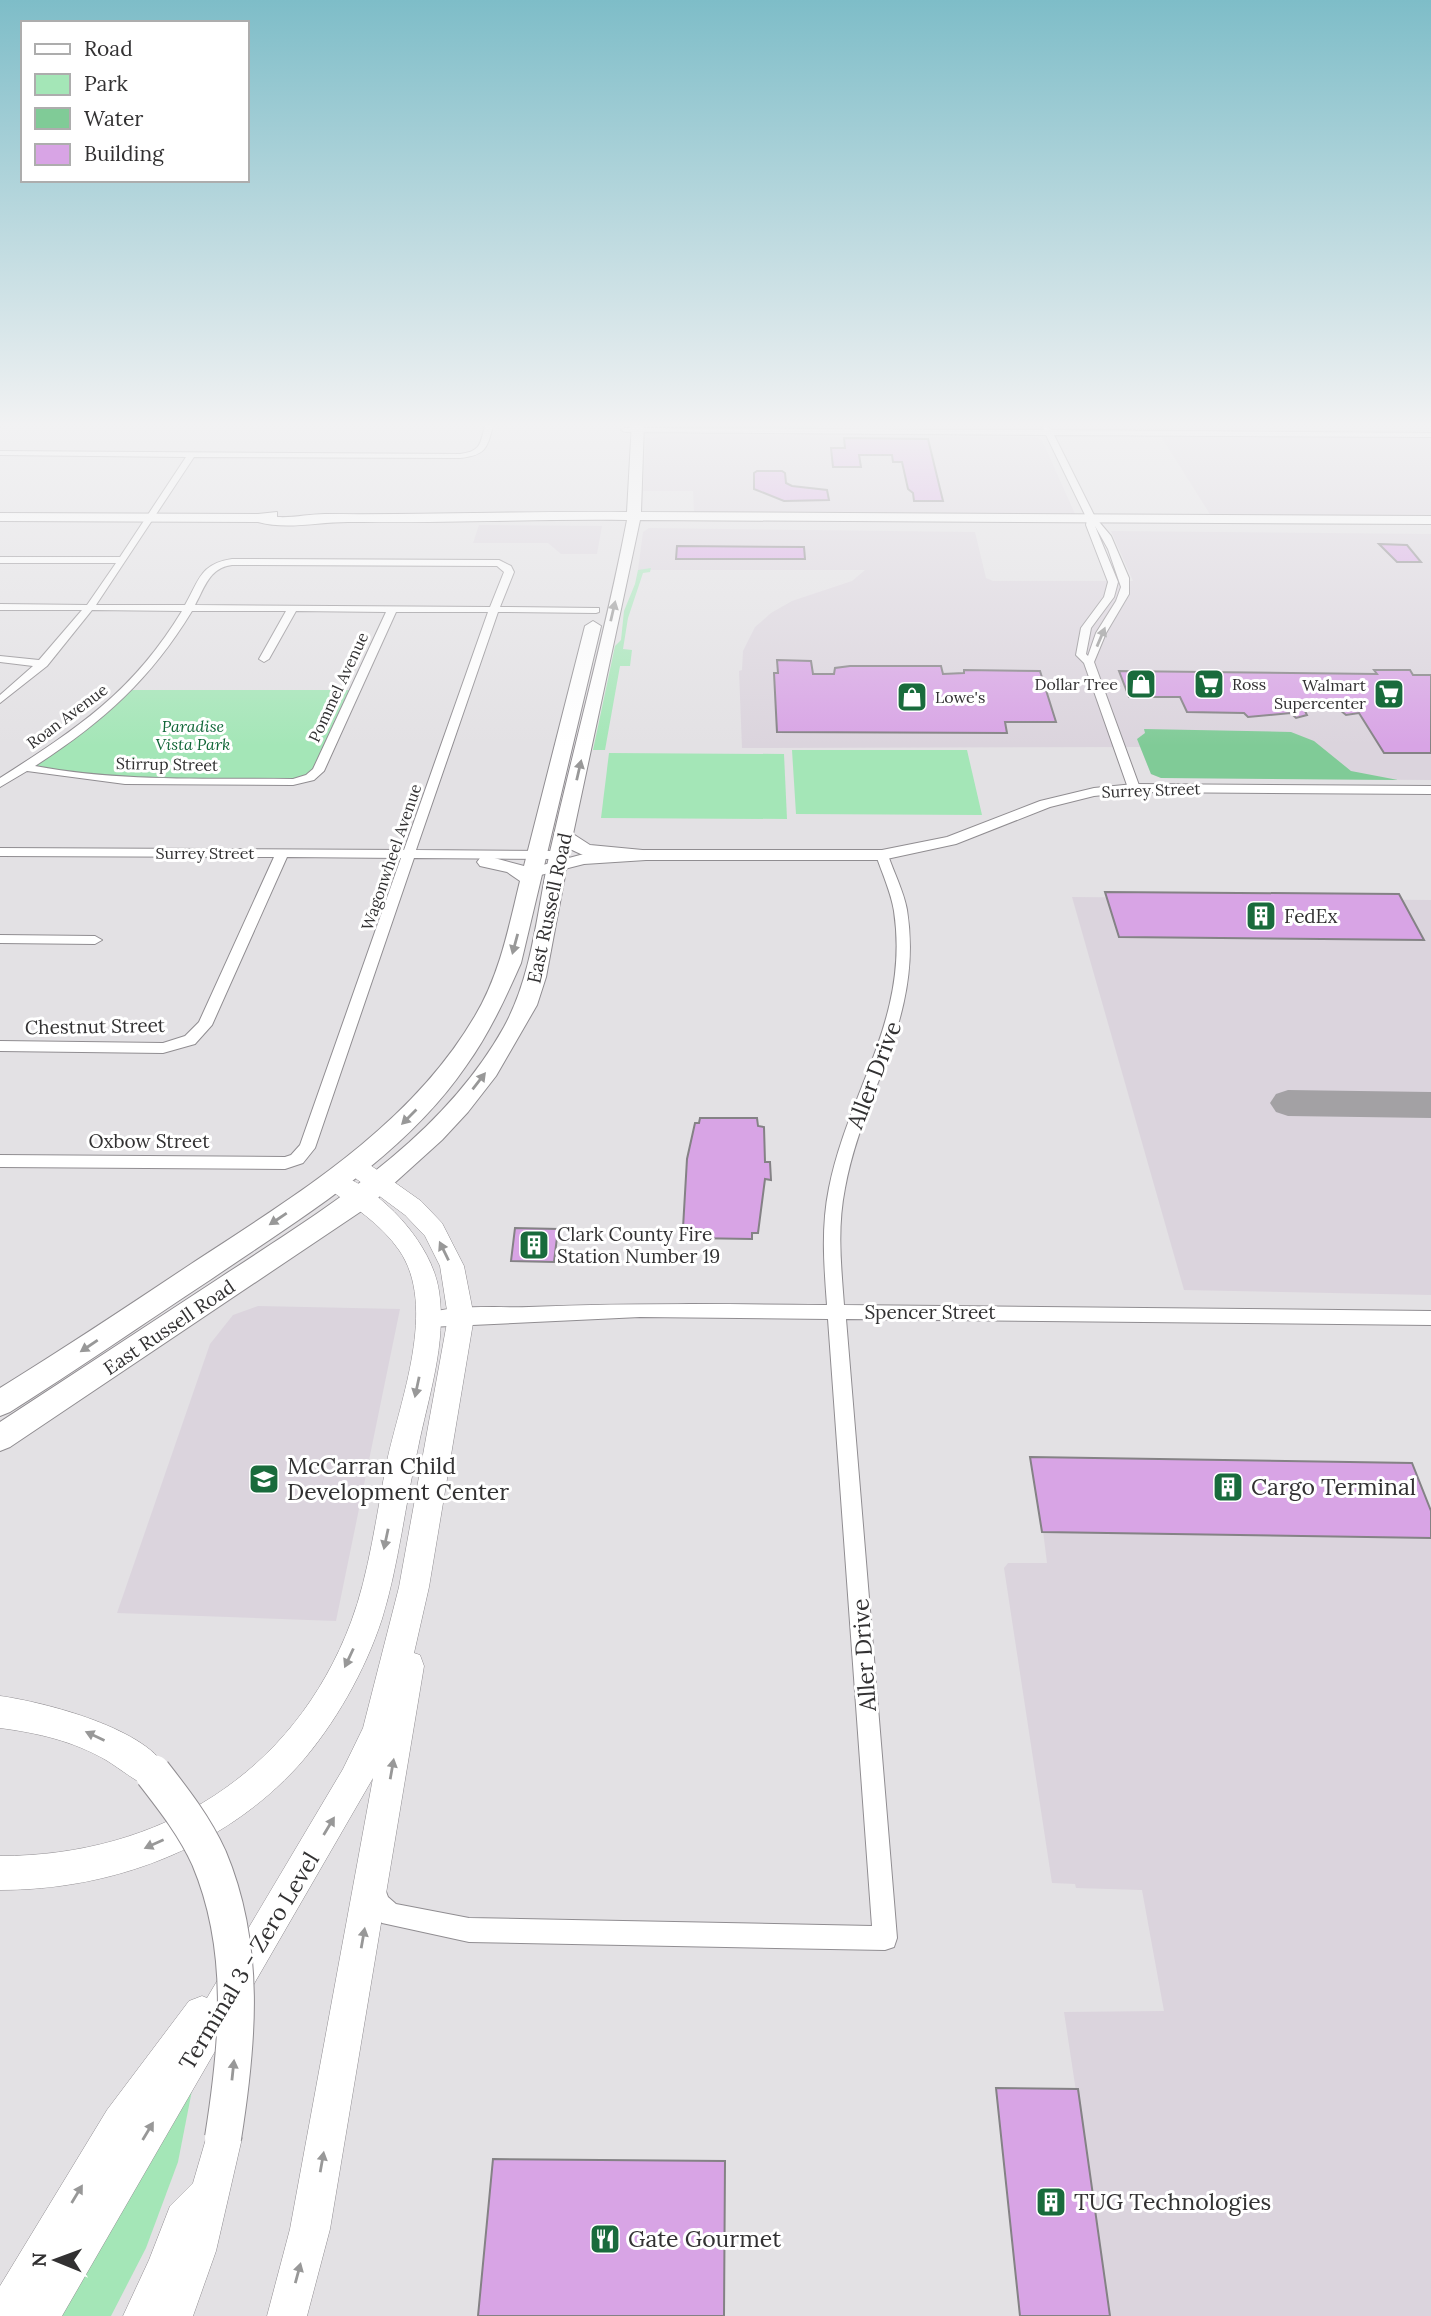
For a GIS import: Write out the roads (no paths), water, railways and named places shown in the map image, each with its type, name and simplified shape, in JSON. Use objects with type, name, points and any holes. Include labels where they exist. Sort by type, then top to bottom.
[{"type":"main road","name":"East Russell Road","points":[[3,1431],[370,1191],[418,1149],[460,1106],[512,1032],[536,977],[563,856],[594,658],[620,530]]},
{"type":"main road","name":"East Russell Road","points":[[0,1404],[345,1174],[428,1098],[454,1067],[482,1026],[510,963],[530,865],[594,658],[597,605]]},
{"type":"main road","points":[[563,856],[585,850],[646,855]]},
{"type":"main road","points":[[486,862],[513,867],[530,865]]},
{"type":"main road","points":[[287,2316],[310,2230],[408,1679],[414,1587],[461,1317],[452,1266],[434,1230],[413,1208],[370,1191],[345,1174]]},
{"type":"main road","points":[[0,1873],[31,1875],[80,1869],[125,1858],[228,1806],[273,1769],[308,1729],[337,1685],[365,1625],[385,1542],[429,1320],[422,1272],[408,1242],[388,1221],[370,1191]]},
{"type":"main road","name":"Terminal 3 - Zero Level","points":[[39,2316],[337,1812],[374,1742],[386,1707],[414,1587]]},
{"type":"main road","points":[[0,1712],[63,1722],[121,1749],[153,1773],[186,1812],[203,1843],[228,1912],[235,1950],[237,2037],[223,2138],[208,2195],[204,2224],[183,2295],[173,2316]]},
{"type":"main road","points":[[5,2316],[120,2123],[268,1926]]},
{"type":"main road","points":[[143,2316],[166,2270],[184,2220],[208,2195]]},
{"type":"street","points":[[0,700],[26,681],[43,664],[88,607],[140,530]]},
{"type":"street","points":[[1096,530],[1113,582],[1109,597],[1091,620],[1083,640],[1081,655],[1089,662],[1134,788]]},
{"type":"street","points":[[1089,662],[1096,656],[1101,631],[1118,607],[1126,586],[1123,570],[1098,530]]},
{"type":"street","points":[[0,560],[121,560]]},
{"type":"street","name":"Roan Avenue","points":[[0,783],[68,739],[117,700],[144,673],[189,608],[209,571],[217,564],[504,564]]},
{"type":"street","name":"Wagonwheel Avenue","points":[[298,1159],[313,1139],[509,572],[504,564]]},
{"type":"street","points":[[0,607],[494,609],[597,605]]},
{"type":"street","points":[[264,659],[293,608]]},
{"type":"street","name":"Pommel Avenue","points":[[310,778],[318,771],[393,608]]},
{"type":"street","points":[[0,659],[43,664]]},
{"type":"street","name":"Stirrup Street","points":[[25,766],[55,774],[110,779],[293,782],[310,778]]},
{"type":"street","name":"Surrey Street","points":[[0,852],[411,855],[530,865],[563,856],[580,860],[646,855],[882,855],[960,838],[1064,799],[1134,788],[1431,790]]},
{"type":"street","name":"Chestnut Street","points":[[0,1046],[163,1048],[190,1040],[205,1025],[282,854]]},
{"type":"street","name":"Surrey Street","points":[[411,855],[486,862]]},
{"type":"street","name":"Surrey Street","points":[[563,856],[583,867],[670,865],[712,868],[834,868],[860,866],[882,855]]},
{"type":"street","name":"Aller Drive","points":[[372,1885],[379,1904],[390,1915],[469,1930],[884,1938],[859,1582],[830,1238],[831,1208],[837,1178],[861,1108],[894,1026],[904,984],[904,930],[895,890],[882,855]]},
{"type":"street","points":[[670,865],[728,863],[739,857]]},
{"type":"street","points":[[0,939],[95,940]]},
{"type":"street","name":"Oxbow Street","points":[[0,1161],[285,1163],[298,1159]]},
{"type":"street","name":"Spencer Street","points":[[429,1320],[640,1310],[1431,1318]]},
{"type":"water","points":[[1144,729],[1291,732],[1314,741],[1351,771],[1398,780],[1161,778],[1151,774],[1137,739],[1145,733]]},
{"type":"place","name":"Dollar Tree","points":[[1141,684]]},
{"type":"place","name":"Ross","points":[[1209,684]]},
{"type":"place","name":"Walmart Supercenter","points":[[1389,694]]},
{"type":"place","name":"Lowe's","points":[[912,697]]},
{"type":"place","name":"FedEx","points":[[1261,916]]},
{"type":"place","name":"Clark County Fire Station Number 19","points":[[534,1245]]},
{"type":"place","name":"McCarran Child Development Center","points":[[264,1479]]},
{"type":"place","name":"Cargo Terminal","points":[[1228,1487]]},
{"type":"place","name":"TUG Technologies","points":[[1051,2202]]},
{"type":"place","name":"Gate Gourmet","points":[[605,2239]]},
{"type":"park label","name":"Paradise Vista Park","points":[[193,735]]}]
